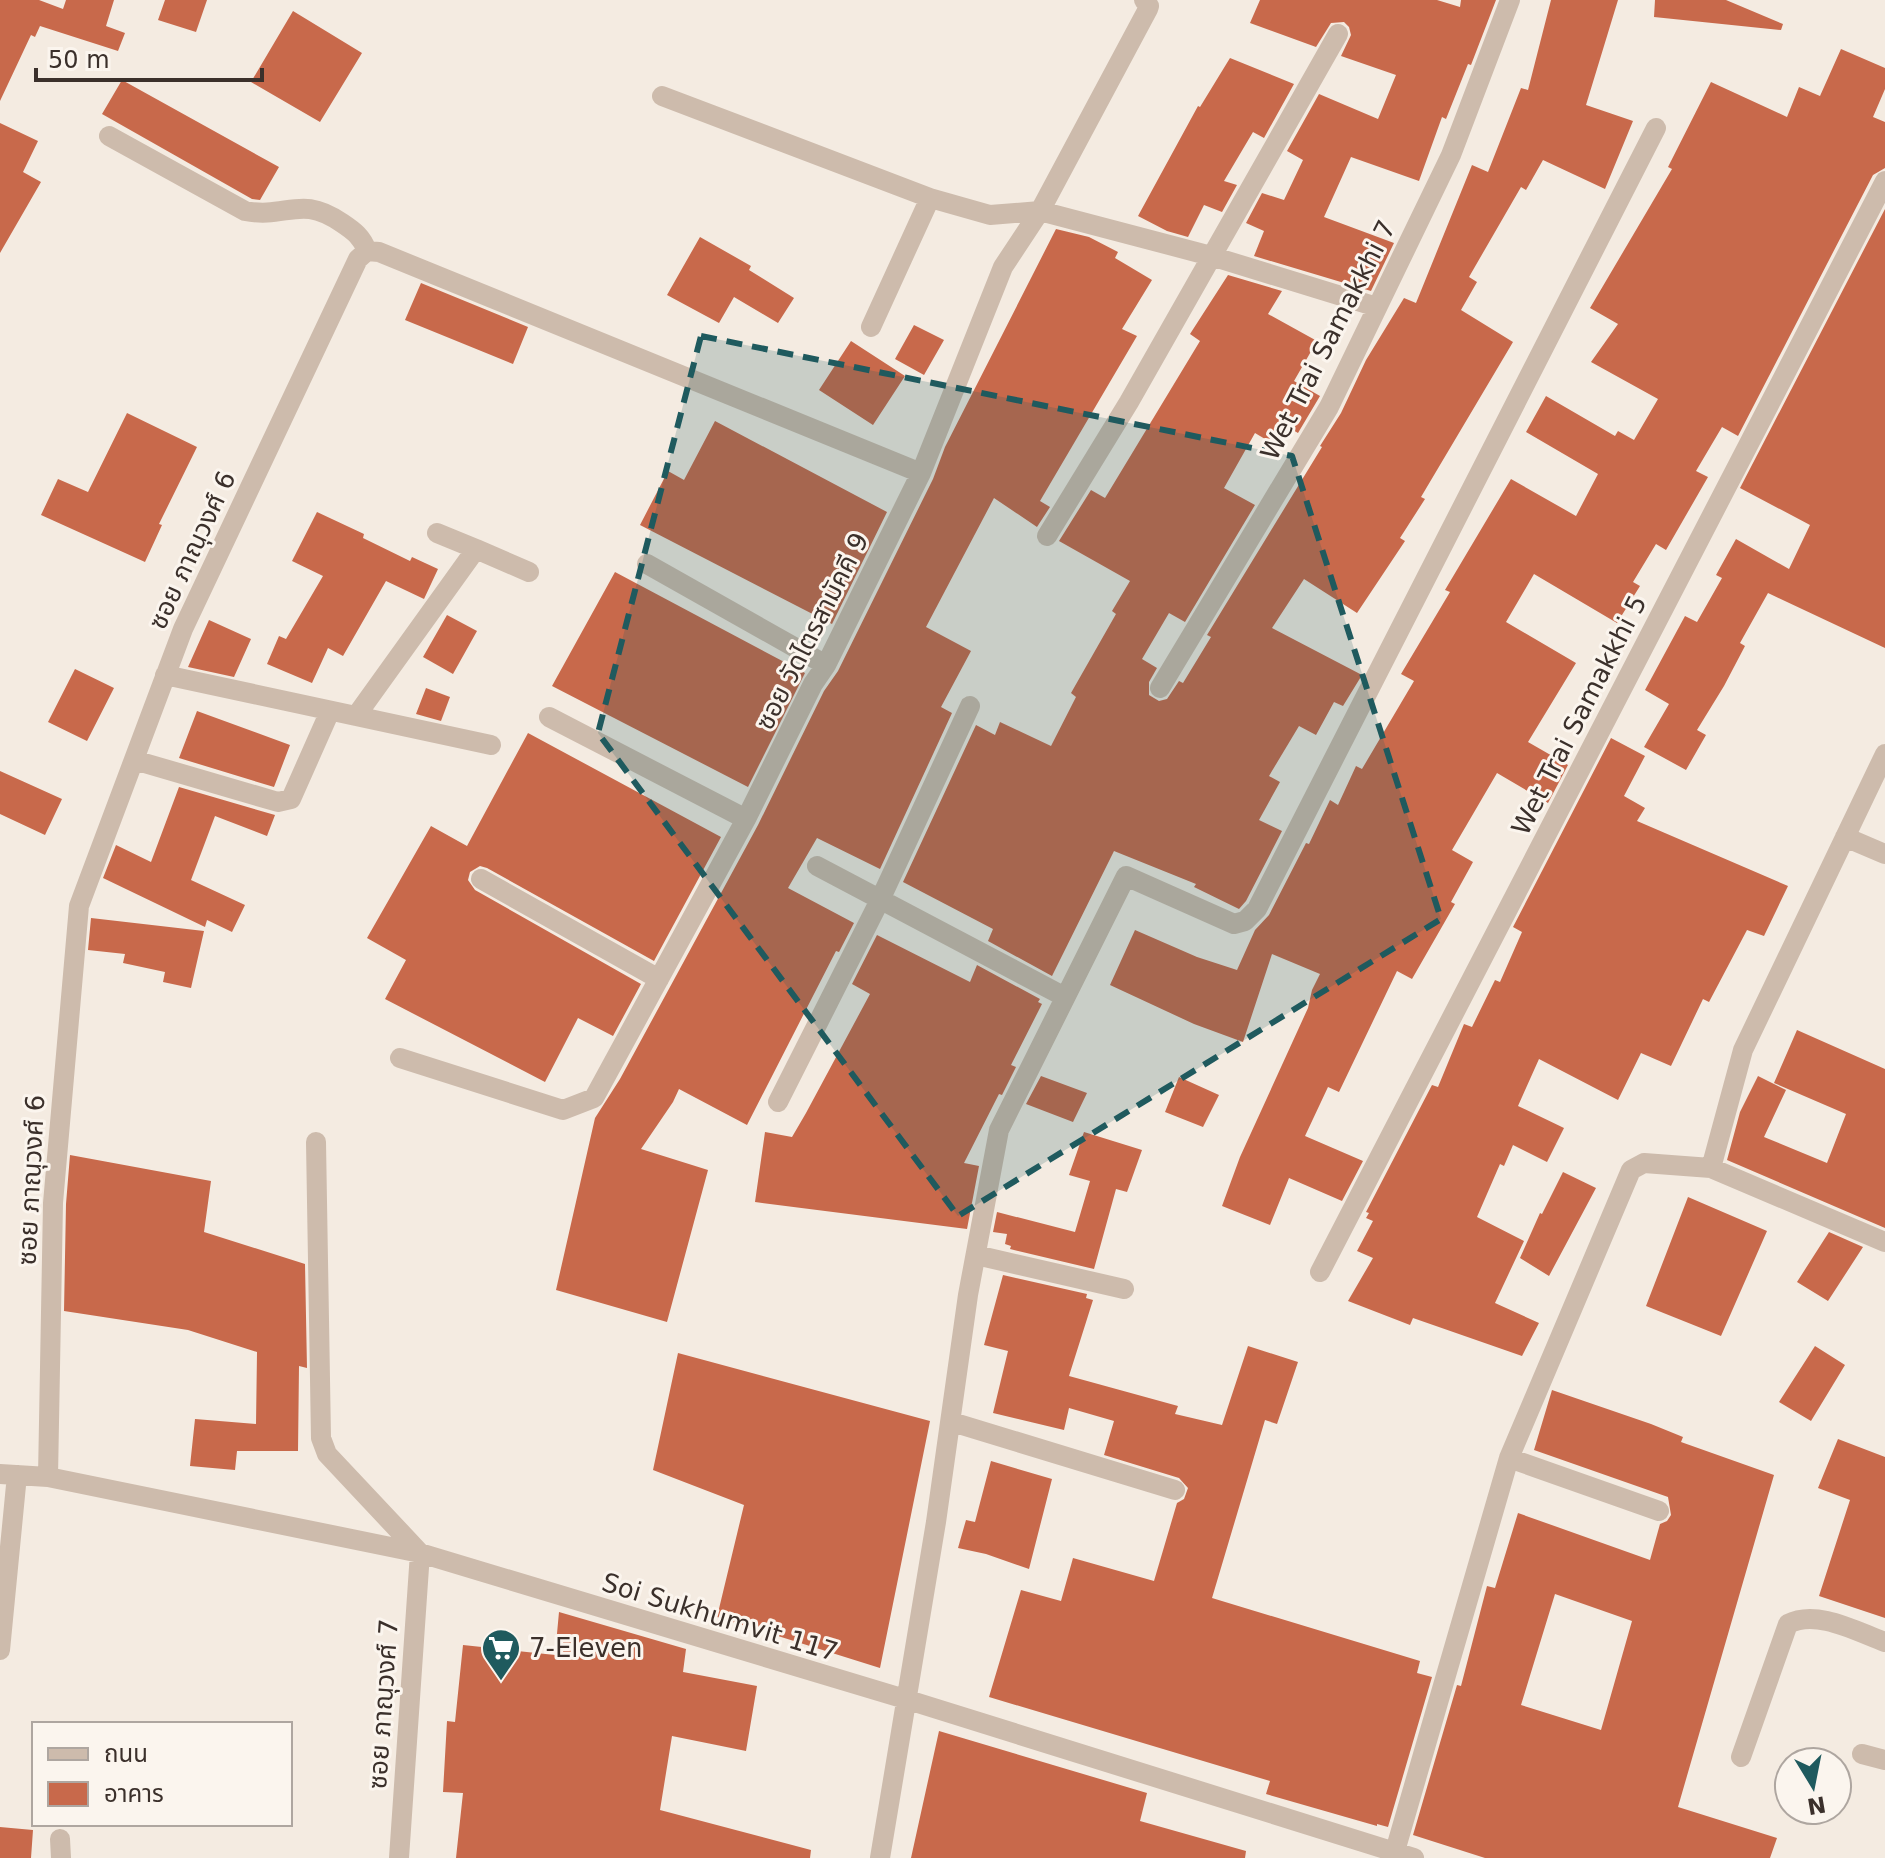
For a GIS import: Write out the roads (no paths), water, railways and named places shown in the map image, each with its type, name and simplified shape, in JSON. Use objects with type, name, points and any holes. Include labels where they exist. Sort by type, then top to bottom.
[{"type":"street","name":"ซอย วัดไตรสามัคคี 9","points":[[400,1058],[563,1110],[594,1098],[746,819],[813,684],[826,665],[921,473],[1003,267],[1040,211],[1148,9],[1144,0]]},
{"type":"street","name":"Wet Trai Samakkhi 7","points":[[1160,688],[1329,407],[1451,155],[1510,0]]},
{"type":"street","points":[[1047,536],[1129,402],[1338,34]]},
{"type":"street","points":[[662,96],[930,198],[990,215],[1040,211],[1211,256],[1377,307]]},
{"type":"street","points":[[880,1858],[952,1422],[976,1255],[999,1130],[1126,876],[1234,924],[1245,921],[1257,909],[1656,128]]},
{"type":"street","points":[[109,136],[245,211],[262,214],[310,207],[320,210],[355,231],[364,241],[367,251],[379,252],[921,473]]},
{"type":"street","name":"Wet Trai Samakkhi 5","points":[[1320,1272],[1885,181]]},
{"type":"street","points":[[871,327],[930,198]]},
{"type":"street","name":"ซอย ภาณุวงศ์ 6","points":[[48,1477],[53,1203],[79,906],[165,675],[203,586],[358,259],[367,251]]},
{"type":"street","points":[[437,533],[529,572]]},
{"type":"street","points":[[356,716],[476,549]]},
{"type":"street","points":[[647,564],[826,665]]},
{"type":"street","points":[[165,675],[491,745]]},
{"type":"street","points":[[778,1102],[880,900],[970,706]]},
{"type":"street","points":[[134,760],[278,802],[291,799],[330,711]]},
{"type":"street","points":[[549,717],[746,819]]},
{"type":"street","points":[[1711,1168],[1743,1050],[1885,754]]},
{"type":"street","points":[[1845,837],[1885,854]]},
{"type":"street","points":[[817,866],[1065,997]]},
{"type":"street","points":[[481,879],[659,979]]},
{"type":"street","points":[[316,1142],[321,1438],[327,1454],[420,1553]]},
{"type":"street","points":[[1401,1856],[1509,1458],[1631,1170],[1644,1163],[1711,1168],[1885,1242]]},
{"type":"street","points":[[976,1255],[1124,1289]]},
{"type":"street","points":[[952,1422],[1175,1490]]},
{"type":"street","points":[[1509,1458],[1659,1511]]},
{"type":"street","points":[[0,1650],[8,1474]]},
{"type":"street","name":"Soi Sukhumvit 117","points":[[8,1474],[48,1477],[420,1553],[905,1699],[1401,1856]]},
{"type":"street","name":"ซอย ภาณุวงศ์ 7","points":[[399,1858],[420,1553]]},
{"type":"street","points":[[1741,1757],[1788,1624],[1807,1618],[1836,1624],[1885,1642]]},
{"type":"street","points":[[1862,1754],[1885,1760]]},
{"type":"place","name":"7-Eleven","points":[[501,1682]]}]
